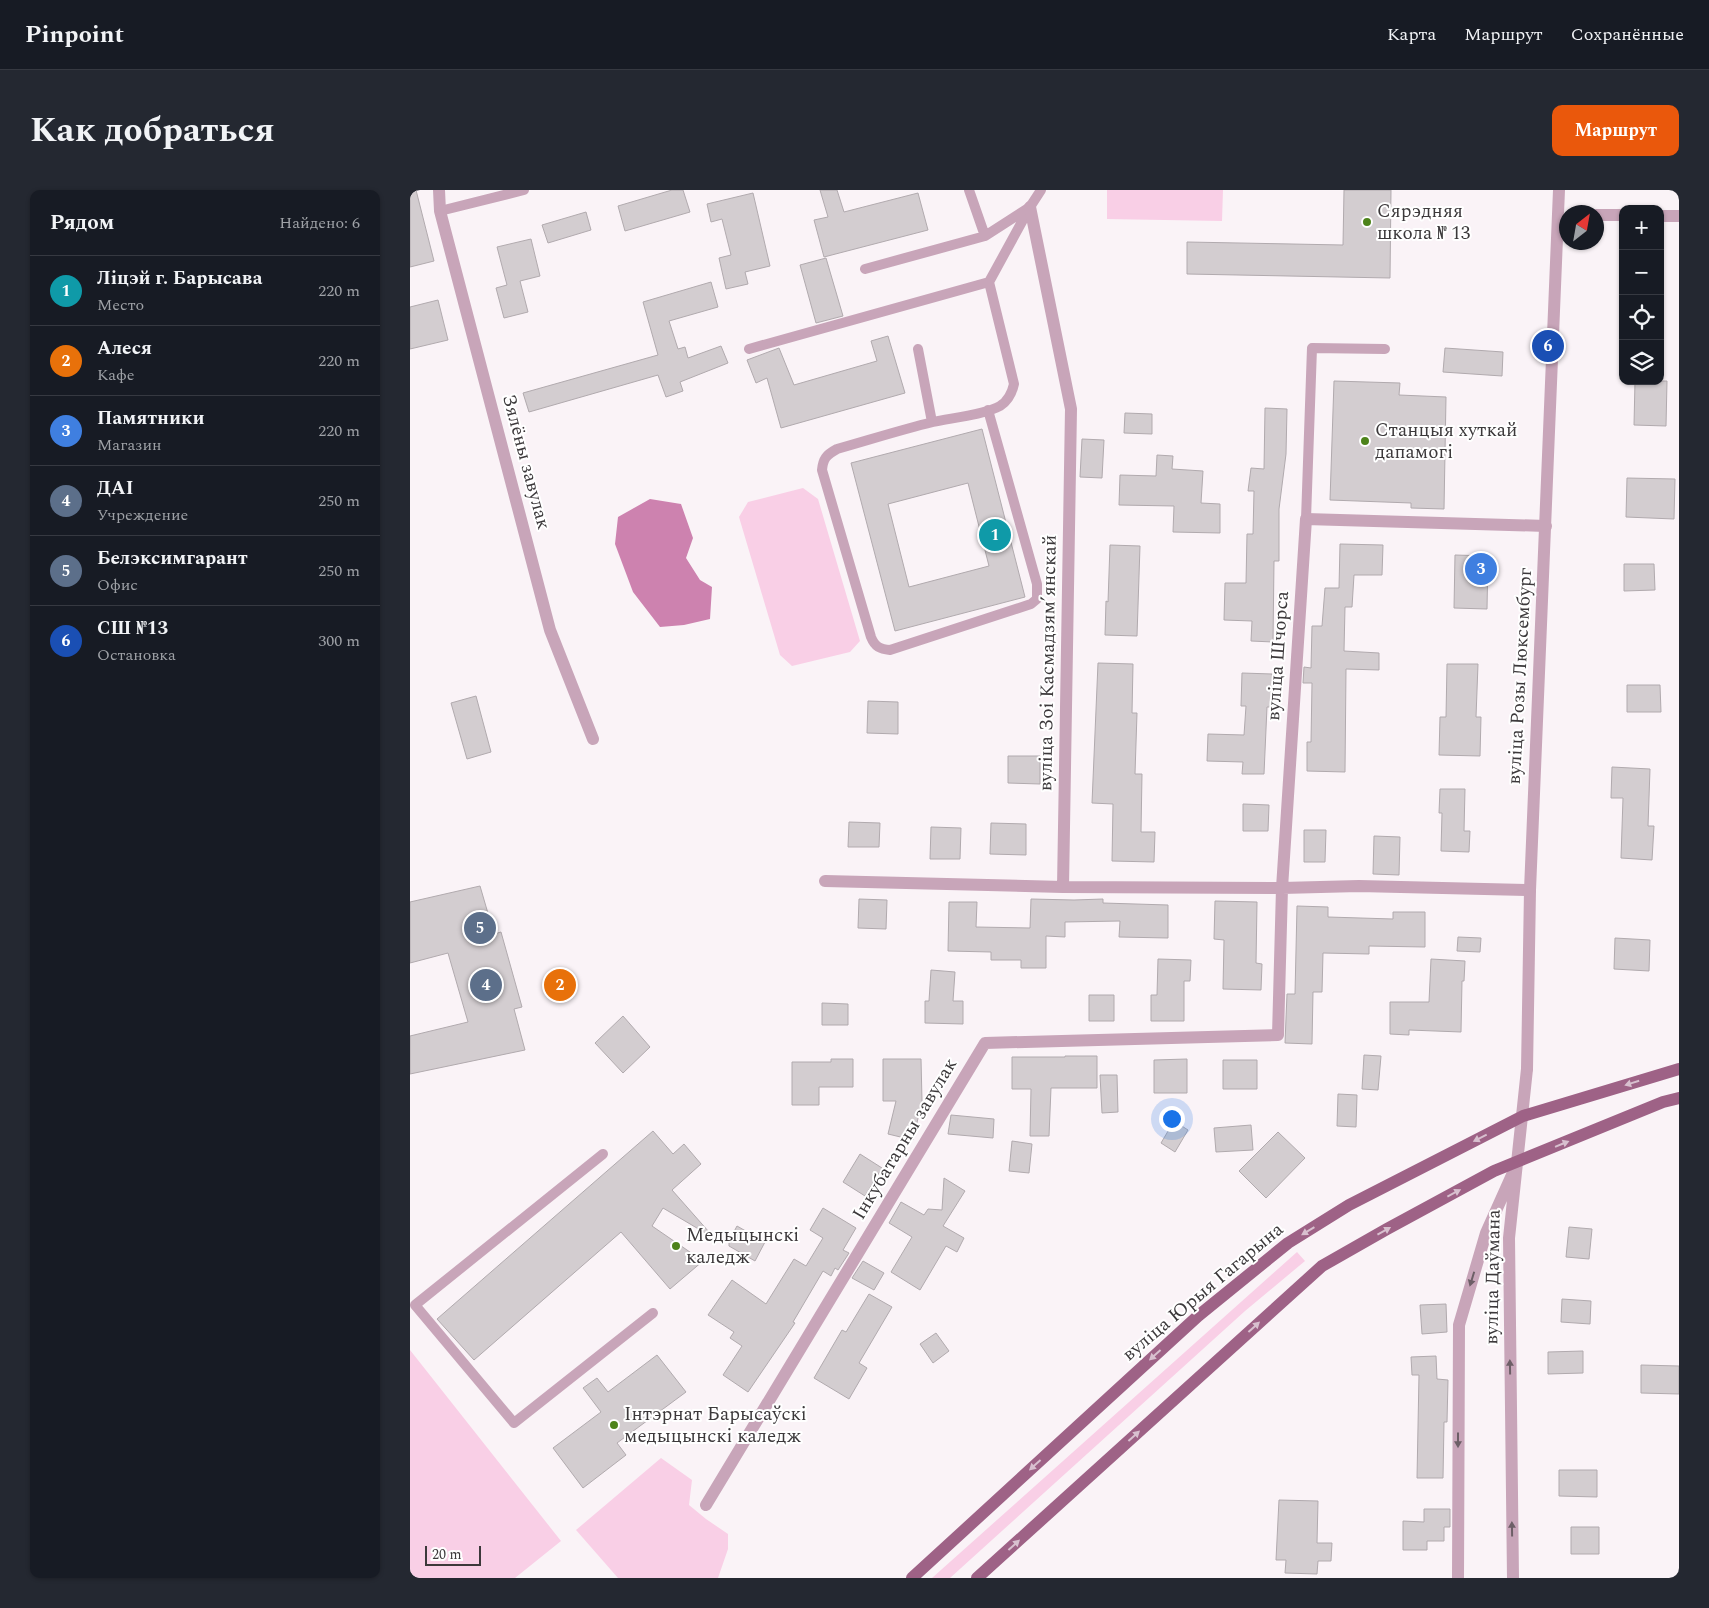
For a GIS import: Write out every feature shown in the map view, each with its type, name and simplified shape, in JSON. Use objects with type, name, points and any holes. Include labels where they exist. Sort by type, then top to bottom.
[{"type":"main road","name":"вуліца Юрыя Гагарына","points":[[912,1578],[1198,1316],[1288,1243],[1349,1206],[1524,1116],[1679,1069]]},
{"type":"main road","points":[[977,1578],[1322,1266],[1494,1171],[1663,1102],[1679,1098]]},
{"type":"street","name":"Зялёны завулак","points":[[438,190],[440,211],[550,630],[593,740]]},
{"type":"street","name":"вуліца Розы Люксембург","points":[[1559,190],[1561,205]]},
{"type":"street","name":"вуліца Зоі Касмадзямʼянскай","points":[[1030,207],[1071,409],[1063,887]]},
{"type":"street","points":[[1604,215],[1619,215]]},
{"type":"street","points":[[1664,216],[1679,216]]},
{"type":"street","name":"вуліца Розы Люксембург","points":[[1517,1162],[1524,1116],[1527,1069],[1530,890],[1560,250]]},
{"type":"street","points":[[1306,519],[1546,526]]},
{"type":"street","name":"вуліца Шчорса","points":[[1278,1035],[1282,888],[1306,519]]},
{"type":"street","points":[[825,881],[1063,887],[1282,888],[1359,886],[1530,890]]},
{"type":"street","name":"Інкубатарны завулак","points":[[706,1505],[985,1043],[1278,1035]]},
{"type":"street","name":"вуліца Даўмана","points":[[1458,1578],[1459,1325],[1486,1233],[1517,1162]]},
{"type":"street","name":"вуліца Даўмана","points":[[1513,1578],[1509,1238],[1517,1162]]},
{"type":"lane","points":[[440,211],[524,190]]},
{"type":"lane","points":[[969,190],[985,236]]},
{"type":"lane","points":[[988,410],[1037,584],[1037,599],[1031,604],[890,650],[881,649],[874,644],[871,637],[822,470],[823,461],[827,454],[837,449],[932,422],[988,410],[999,406],[1005,401],[1012,392],[1014,384],[989,282],[1041,190]]},
{"type":"lane","points":[[865,269],[985,236],[1030,207]]},
{"type":"lane","points":[[749,349],[989,282]]},
{"type":"lane","points":[[1306,519],[1312,348],[1385,349]]},
{"type":"lane","points":[[918,349],[932,422]]},
{"type":"lane","points":[[603,1154],[415,1305],[514,1423],[653,1313]]},
{"type":"shaded area","points":[[1107,190],[1223,190],[1222,221],[1107,219]]},
{"type":"shaded area","points":[[803,488],[818,499],[860,641],[850,652],[792,666],[780,655],[739,517],[748,502]]},
{"type":"shaded area","points":[[650,499],[681,504],[693,538],[686,558],[700,580],[712,587],[710,619],[684,625],[660,627],[633,592],[615,544],[618,517]]},
{"type":"shaded area","points":[[1297,1252],[1305,1261],[1245,1311],[950,1578],[932,1578]]},
{"type":"shaded area","points":[[410,1350],[561,1541],[515,1578],[410,1578]]},
{"type":"shaded area","points":[[661,1458],[692,1480],[689,1505],[728,1534],[728,1549],[718,1578],[618,1578],[576,1530]]},
{"type":"building","points":[[410,190],[416,190],[434,261],[410,267]]},
{"type":"building","points":[[672,190],[683,190],[690,212],[625,231],[618,206]]},
{"type":"building","points":[[820,190],[837,190],[844,212],[918,193],[928,230],[824,257],[814,220],[828,217]]},
{"type":"building","name":"Сярэдняя школа № 13","points":[[1344,190],[1391,190],[1390,278],[1187,274],[1187,242],[1343,245]]},
{"type":"building","points":[[753,193],[770,266],[745,272],[748,284],[726,289],[719,258],[731,255],[722,219],[711,222],[707,204]]},
{"type":"building","points":[[586,212],[591,230],[548,243],[542,225]]},
{"type":"building","points":[[531,239],[540,276],[520,281],[528,312],[504,318],[496,288],[507,285],[497,247]]},
{"type":"building","points":[[826,258],[843,316],[816,323],[800,265]]},
{"type":"building","points":[[711,282],[718,307],[669,321],[678,349],[685,347],[688,358],[721,346],[728,363],[680,382],[683,391],[666,397],[658,375],[529,412],[523,393],[658,355],[643,302]]},
{"type":"building","points":[[438,300],[448,340],[410,349],[410,307]]},
{"type":"building","points":[[888,336],[905,393],[781,428],[767,378],[756,383],[747,360],[779,348],[794,385],[877,361],[871,341]]},
{"type":"building","points":[[1445,348],[1503,352],[1502,376],[1443,372]]},
{"type":"building","points":[[1334,381],[1400,383],[1399,395],[1446,397],[1444,509],[1411,508],[1411,503],[1330,500]]},
{"type":"building","points":[[1664,381],[1667,381],[1666,426],[1634,425],[1635,385],[1664,385]]},
{"type":"building","points":[[1265,408],[1287,409],[1286,454],[1279,509],[1279,561],[1274,561],[1273,642],[1251,641],[1252,621],[1224,620],[1225,583],[1246,583],[1247,534],[1253,534],[1254,491],[1248,491],[1251,468],[1264,469]]},
{"type":"building","points":[[1125,413],[1152,414],[1152,434],[1124,433]]},
{"type":"building","points":[[982,429],[1025,597],[895,631],[851,463]],"holes":[[[968,483],[989,566],[909,587],[888,504]]]},
{"type":"building","points":[[1082,439],[1104,440],[1102,478],[1080,477]]},
{"type":"building","points":[[1157,455],[1173,456],[1172,469],[1203,471],[1201,503],[1220,504],[1220,533],[1173,532],[1174,506],[1119,505],[1120,475],[1156,476]]},
{"type":"building","points":[[1627,478],[1675,479],[1674,519],[1626,517]]},
{"type":"building","points":[[1340,544],[1383,545],[1382,575],[1354,575],[1352,607],[1345,607],[1344,651],[1379,653],[1379,670],[1346,669],[1345,772],[1307,771],[1307,742],[1311,742],[1312,683],[1303,683],[1304,667],[1311,668],[1312,626],[1322,626],[1325,588],[1339,588]]},
{"type":"building","points":[[1110,545],[1140,546],[1137,636],[1105,635]]},
{"type":"building","points":[[1455,555],[1488,556],[1487,609],[1454,608]]},
{"type":"building","points":[[1624,564],[1654,564],[1655,590],[1624,591]]},
{"type":"building","points":[[1098,663],[1133,664],[1132,713],[1137,713],[1135,774],[1142,774],[1141,832],[1155,832],[1154,862],[1112,861],[1113,804],[1092,803]]},
{"type":"building","points":[[1447,664],[1478,664],[1476,717],[1481,717],[1480,756],[1439,755],[1440,717],[1446,717]]},
{"type":"building","points":[[1242,673],[1272,674],[1271,707],[1267,707],[1264,774],[1242,774],[1243,762],[1207,761],[1208,734],[1244,735],[1246,706],[1241,706]]},
{"type":"building","points":[[1627,685],[1660,685],[1661,712],[1627,712]]},
{"type":"building","points":[[476,696],[491,752],[467,759],[451,703]]},
{"type":"building","points":[[868,701],[898,702],[898,734],[867,733]]},
{"type":"building","points":[[1008,756],[1040,756],[1040,784],[1008,783]]},
{"type":"building","points":[[1612,767],[1650,769],[1648,826],[1654,826],[1652,860],[1621,858],[1623,798],[1611,798]]},
{"type":"building","points":[[1440,789],[1465,789],[1464,831],[1470,831],[1469,852],[1441,851],[1442,813],[1439,813]]},
{"type":"building","points":[[1243,804],[1269,805],[1268,831],[1243,831]]},
{"type":"building","points":[[849,822],[880,823],[879,847],[848,847]]},
{"type":"building","points":[[991,823],[1026,824],[1026,855],[990,854]]},
{"type":"building","points":[[931,827],[961,828],[960,859],[930,859]]},
{"type":"building","points":[[1304,830],[1326,830],[1325,862],[1304,862]]},
{"type":"building","points":[[1374,836],[1400,837],[1399,875],[1373,874]]},
{"type":"building","points":[[480,886],[494,934],[501,932],[522,1007],[514,1009],[525,1050],[410,1074],[410,1036],[468,1022],[448,953],[410,963],[410,902]]},
{"type":"building","points":[[859,899],[887,900],[886,929],[858,928]]},
{"type":"building","points":[[1031,899],[1103,899],[1103,903],[1168,905],[1168,938],[1119,937],[1120,921],[1065,922],[1065,937],[1046,936],[1046,968],[1021,968],[1021,960],[991,960],[991,952],[948,951],[949,902],[977,902],[976,927],[1030,928]]},
{"type":"building","points":[[1215,901],[1257,902],[1256,963],[1262,964],[1261,990],[1223,989],[1224,940],[1214,939]]},
{"type":"building","points":[[1297,906],[1328,907],[1328,917],[1393,919],[1393,912],[1425,912],[1425,947],[1369,946],[1369,954],[1323,953],[1322,992],[1313,992],[1312,1044],[1285,1043],[1287,994],[1295,994]]},
{"type":"building","points":[[1458,937],[1481,938],[1480,952],[1457,951]]},
{"type":"building","points":[[1615,938],[1650,940],[1649,971],[1614,969]]},
{"type":"building","points":[[1158,959],[1191,960],[1190,981],[1184,981],[1184,1021],[1151,1021],[1151,995],[1157,995]]},
{"type":"building","points":[[1431,959],[1465,961],[1464,981],[1462,981],[1461,1032],[1409,1030],[1409,1035],[1390,1034],[1390,1002],[1429,1002]]},
{"type":"building","points":[[931,970],[955,972],[953,1001],[963,1001],[963,1024],[925,1023],[925,1001],[929,1001]]},
{"type":"building","points":[[1089,995],[1114,995],[1114,1021],[1089,1021]]},
{"type":"building","points":[[822,1003],[848,1004],[848,1025],[822,1025]]},
{"type":"building","points":[[623,1016],[650,1047],[623,1073],[595,1043]]},
{"type":"building","points":[[1364,1055],[1381,1056],[1378,1090],[1362,1089]]},
{"type":"building","points":[[1097,1056],[1097,1088],[1051,1088],[1049,1136],[1030,1136],[1031,1089],[1012,1089],[1012,1057]]},
{"type":"building","points":[[831,1059],[853,1059],[853,1087],[819,1087],[819,1105],[792,1105],[792,1062],[831,1062]]},
{"type":"building","points":[[883,1059],[921,1059],[922,1101],[913,1140],[888,1134],[896,1101],[883,1101]]},
{"type":"building","points":[[1187,1059],[1187,1093],[1154,1093],[1154,1060]]},
{"type":"building","points":[[1223,1060],[1257,1060],[1257,1089],[1223,1089]]},
{"type":"building","points":[[1100,1075],[1117,1075],[1118,1112],[1102,1113]]},
{"type":"building","points":[[1338,1094],[1357,1095],[1356,1127],[1337,1126]]},
{"type":"building","points":[[951,1115],[994,1119],[993,1138],[948,1134]]},
{"type":"building","points":[[1174,1121],[1188,1130],[1175,1152],[1161,1143]]},
{"type":"building","points":[[1251,1125],[1253,1150],[1216,1152],[1214,1128]]},
{"type":"building","name":"Медыцынскі каледж","points":[[653,1131],[673,1154],[684,1144],[701,1164],[672,1190],[709,1232],[707,1234],[663,1208],[652,1226],[703,1261],[670,1289],[621,1232],[474,1360],[437,1319]]},
{"type":"building","points":[[1278,1132],[1305,1158],[1266,1198],[1239,1171]]},
{"type":"building","points":[[1012,1141],[1032,1144],[1029,1173],[1009,1171]]},
{"type":"building","points":[[860,1154],[882,1168],[865,1196],[843,1182]]},
{"type":"building","points":[[944,1178],[965,1191],[943,1226],[964,1238],[957,1252],[946,1246],[920,1290],[891,1272],[912,1237],[889,1223],[901,1202],[924,1215],[928,1209],[942,1210]]},
{"type":"building","points":[[823,1208],[856,1228],[843,1250],[849,1253],[838,1270],[835,1268],[831,1276],[823,1271],[793,1322],[795,1323],[748,1392],[723,1375],[742,1346],[730,1338],[734,1332],[708,1315],[732,1280],[766,1304],[794,1259],[806,1266],[823,1238],[810,1230]]},
{"type":"building","points":[[737,1226],[765,1242],[755,1261],[729,1246],[729,1241]]},
{"type":"building","points":[[1569,1227],[1592,1229],[1589,1259],[1566,1257]]},
{"type":"building","points":[[863,1261],[884,1273],[874,1290],[852,1278]]},
{"type":"building","points":[[869,1294],[892,1307],[859,1363],[867,1368],[849,1399],[814,1378],[842,1330],[846,1332]]},
{"type":"building","points":[[1562,1299],[1591,1301],[1590,1324],[1561,1322]]},
{"type":"building","points":[[1446,1304],[1447,1332],[1422,1334],[1420,1305]]},
{"type":"building","points":[[936,1333],[949,1351],[933,1363],[920,1344]]},
{"type":"building","points":[[1583,1351],[1583,1373],[1548,1374],[1548,1352]]},
{"type":"building","points":[[657,1355],[686,1392],[617,1443],[626,1455],[583,1488],[553,1448],[601,1412],[583,1388],[597,1378],[608,1392]]},
{"type":"building","points":[[1436,1356],[1437,1379],[1448,1380],[1447,1422],[1444,1422],[1443,1478],[1417,1478],[1419,1375],[1412,1375],[1411,1357]]},
{"type":"building","points":[[1641,1365],[1679,1366],[1679,1394],[1641,1393]]},
{"type":"building","points":[[1559,1470],[1597,1470],[1597,1497],[1559,1496]]},
{"type":"building","points":[[1279,1500],[1318,1501],[1317,1543],[1332,1543],[1331,1561],[1318,1561],[1317,1574],[1285,1573],[1286,1560],[1276,1560]]},
{"type":"building","points":[[1424,1509],[1450,1509],[1450,1527],[1444,1527],[1444,1541],[1427,1541],[1427,1550],[1403,1550],[1403,1521],[1424,1522]]},
{"type":"building","points":[[1571,1527],[1599,1527],[1599,1554],[1571,1554]]},
{"type":"place","name":"Сярэдняя школа № 13","points":[[1367,222]]},
{"type":"place","name":"СШ №13","points":[[1548,346]]},
{"type":"place","name":"Станцыя хуткай дапамогі","points":[[1365,441]]},
{"type":"place","name":"Ліцэй г. Барысава","points":[[995,535]]},
{"type":"place","name":"Памятники","points":[[1481,569]]},
{"type":"place","name":"Белэксимгарант","points":[[480,928]]},
{"type":"place","name":"ДАІ","points":[[486,985]]},
{"type":"place","name":"Алеся","points":[[560,985]]},
{"type":"place","name":"Медыцынскі каледж","points":[[676,1246]]},
{"type":"place","name":"Інтэрнат Барысаўскі медыцынскі каледж","points":[[614,1425]]}]
